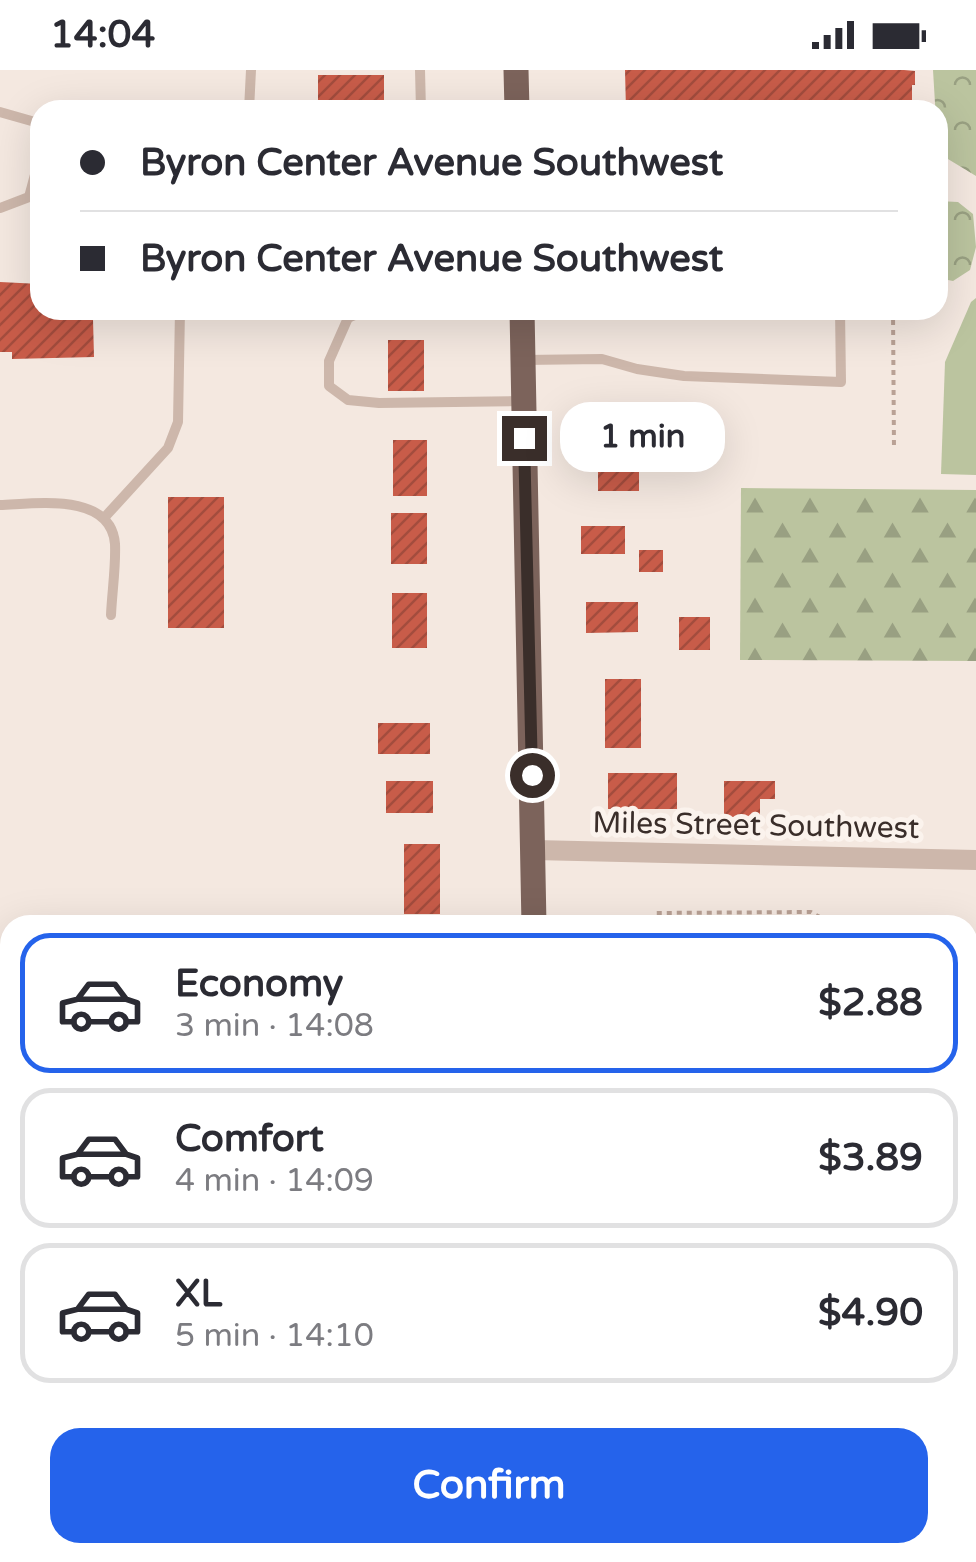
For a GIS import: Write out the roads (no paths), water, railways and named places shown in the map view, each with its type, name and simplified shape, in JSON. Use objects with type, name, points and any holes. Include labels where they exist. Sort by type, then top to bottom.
[{"type":"main road","points":[[516,70],[517,100]]},
{"type":"main road","points":[[522,320],[534,915]]},
{"type":"street","name":"Miles Street Southwest","points":[[534,850],[976,860]]},
{"type":"lane","points":[[250,100],[251,70]]},
{"type":"lane","points":[[420,70],[421,100]]},
{"type":"lane","points":[[0,112],[30,121]]},
{"type":"lane","points":[[0,208],[30,193]]},
{"type":"lane","points":[[104,518],[168,448],[178,422],[180,320]]},
{"type":"lane","points":[[347,320],[328,362],[330,386],[348,400],[524,401]]},
{"type":"lane","points":[[522,360],[602,360],[684,376],[842,382],[840,320]]},
{"type":"lane","points":[[0,504],[77,504],[104,518],[115,539],[111,615]]}]
